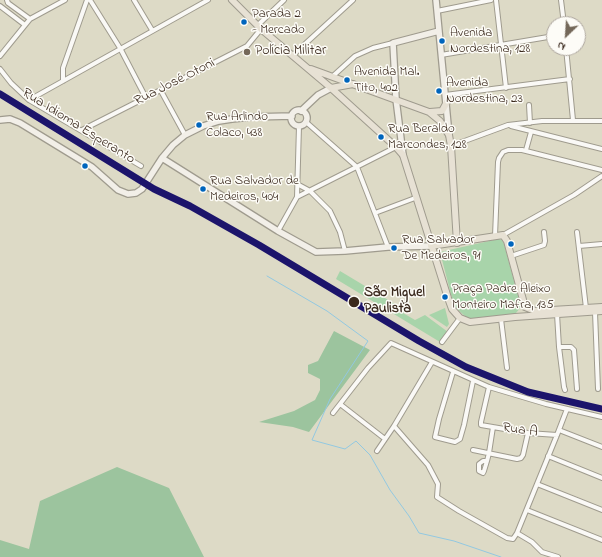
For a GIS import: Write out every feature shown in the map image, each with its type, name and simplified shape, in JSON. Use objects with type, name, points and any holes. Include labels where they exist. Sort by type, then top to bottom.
[{"type":"main road","points":[[232,0],[260,27],[331,88],[396,147],[402,155]]},
{"type":"main road","points":[[436,0],[451,146],[457,242]]},
{"type":"main road","points":[[439,31],[393,43],[396,99],[402,155],[452,308],[460,318],[470,322],[515,317],[599,312]]},
{"type":"main road","points":[[308,68],[430,112],[440,121],[449,135]]},
{"type":"main road","points":[[0,120],[10,119],[20,123],[92,167],[122,192],[132,194],[142,189],[162,158],[173,145],[185,135],[203,126],[228,119],[292,116],[296,112],[302,111],[318,95],[331,88],[354,84]]},
{"type":"main road","points":[[430,112],[442,111],[446,102]]},
{"type":"main road","points":[[292,116],[293,123],[302,126],[306,122],[306,116],[302,111]]},
{"type":"main road","points":[[162,158],[278,231],[316,252],[388,247],[431,246],[503,235],[511,256],[525,307],[522,314],[515,317]]},
{"type":"main road","points":[[525,307],[535,311],[602,307]]},
{"type":"street","points":[[0,56],[30,19],[65,0]]},
{"type":"street","points":[[63,81],[63,68],[87,0]]},
{"type":"street","points":[[90,0],[120,48],[146,98]]},
{"type":"street","points":[[134,0],[152,30]]},
{"type":"street","points":[[29,100],[208,0]]},
{"type":"street","name":"Rua José Otoni","points":[[82,130],[247,46],[260,27],[284,0]]},
{"type":"street","points":[[293,55],[353,0]]},
{"type":"street","points":[[437,11],[491,0]]},
{"type":"street","points":[[496,0],[506,88]]},
{"type":"street","points":[[561,0],[563,16]]},
{"type":"street","points":[[7,1],[30,19]]},
{"type":"street","points":[[2,7],[8,7],[7,1]]},
{"type":"street","points":[[2,7],[25,25]]},
{"type":"street","points":[[441,55],[546,37]]},
{"type":"street","points":[[333,76],[355,56],[373,48],[393,43]]},
{"type":"street","points":[[567,56],[574,120]]},
{"type":"street","name":"Rua Idioma Esperanto","points":[[0,69],[11,83],[29,100],[141,166]]},
{"type":"street","points":[[446,95],[570,79]]},
{"type":"street","points":[[161,90],[185,135]]},
{"type":"street","points":[[529,105],[530,123]]},
{"type":"street","points":[[451,146],[508,125],[542,121],[602,121]]},
{"type":"street","points":[[306,122],[357,167],[388,247]]},
{"type":"street","points":[[508,125],[602,149]]},
{"type":"street","points":[[278,231],[297,197],[299,126]]},
{"type":"street","points":[[526,150],[531,132]]},
{"type":"street","points":[[297,197],[396,147]]},
{"type":"street","points":[[495,236],[499,158],[503,152],[508,150],[526,150],[602,170]]},
{"type":"street","points":[[503,235],[574,195],[602,176]]},
{"type":"street","points":[[297,184],[310,191],[322,202],[332,215],[340,232],[345,251]]},
{"type":"street","points":[[375,213],[415,198]]},
{"type":"street","points":[[511,256],[544,245],[544,232]]},
{"type":"street","points":[[576,232],[586,308]]},
{"type":"street","points":[[579,246],[602,244]]},
{"type":"street","points":[[598,389],[599,312]]},
{"type":"street","points":[[557,314],[559,347],[564,387],[566,390]]},
{"type":"street","points":[[442,342],[460,318]]},
{"type":"street","points":[[501,319],[506,368]]},
{"type":"street","points":[[333,413],[368,368],[391,343],[489,387],[567,409],[602,417]]},
{"type":"street","points":[[559,347],[571,347],[574,350],[577,389]]},
{"type":"street","points":[[377,451],[394,426],[432,362]]},
{"type":"street","points":[[453,372],[434,437],[458,442],[464,426],[473,381]]},
{"type":"street","name":"Rua A","points":[[489,387],[481,422],[482,425],[557,436]]},
{"type":"street","points":[[340,404],[385,439]]},
{"type":"street","points":[[394,426],[428,465],[438,484],[437,496],[459,511],[507,538],[513,539],[527,510],[567,409]]},
{"type":"street","points":[[487,461],[492,427]]},
{"type":"street","points":[[559,430],[602,447]]},
{"type":"street","points":[[474,450],[517,459],[521,458],[528,432]]},
{"type":"street","points":[[548,456],[602,478]]},
{"type":"street","points":[[537,484],[602,510]]},
{"type":"street","points":[[527,510],[602,540]]},
{"type":"street","points":[[516,535],[532,542],[542,552],[544,557]]},
{"type":"street","points":[[542,552],[558,557]]},
{"type":"green space","points":[[498,239],[502,240],[504,244],[521,307],[512,315],[474,320],[467,318],[454,306],[440,252]]},
{"type":"green space","points":[[340,271],[405,310],[403,313],[415,320],[425,315],[448,332],[440,342],[336,279]]},
{"type":"green space","points":[[445,308],[449,324],[447,327],[429,315]]},
{"type":"green space","points":[[334,331],[370,350],[309,432],[293,427],[259,422],[294,411],[315,400],[320,390],[320,379],[308,373],[308,365],[318,361]]},
{"type":"green space","points":[[117,467],[169,488],[204,557],[0,557],[0,540],[29,549],[40,501]]},
{"type":"waterway","points":[[267,276],[327,311],[368,341],[330,399],[312,440],[345,449],[356,441],[370,455],[390,490],[409,516],[419,533],[454,541],[501,557]]},
{"type":"transit line","points":[[0,94],[154,189],[190,206],[259,245],[419,341],[466,367],[528,392],[602,409]]},
{"type":"place","name":"Parada 2 - Mercado","points":[[244,22]]},
{"type":"place","name":"Avenida Nordestina, 128","points":[[442,41]]},
{"type":"place","name":"Polícia Militar","points":[[247,52]]},
{"type":"place","name":"Avenida Mal. Tito, 402","points":[[347,80]]},
{"type":"place","name":"Avenida Nordestina, 23","points":[[439,91]]},
{"type":"place","name":"Rua Arlindo Colaco, 438","points":[[199,125]]},
{"type":"place","name":"Rua Beraldo Marcondes, 128","points":[[381,137]]},
{"type":"place","name":"Rua Salvador de Medeiros, 404","points":[[203,189]]},
{"type":"place","name":"Rua Salvador De Medeiros, 91","points":[[394,248]]},
{"type":"place","name":"Praça Padre Aleixo Monteiro Mafra, 135","points":[[445,297]]},
{"type":"place","name":"São Miguel Paulista","points":[[354,302]]}]
